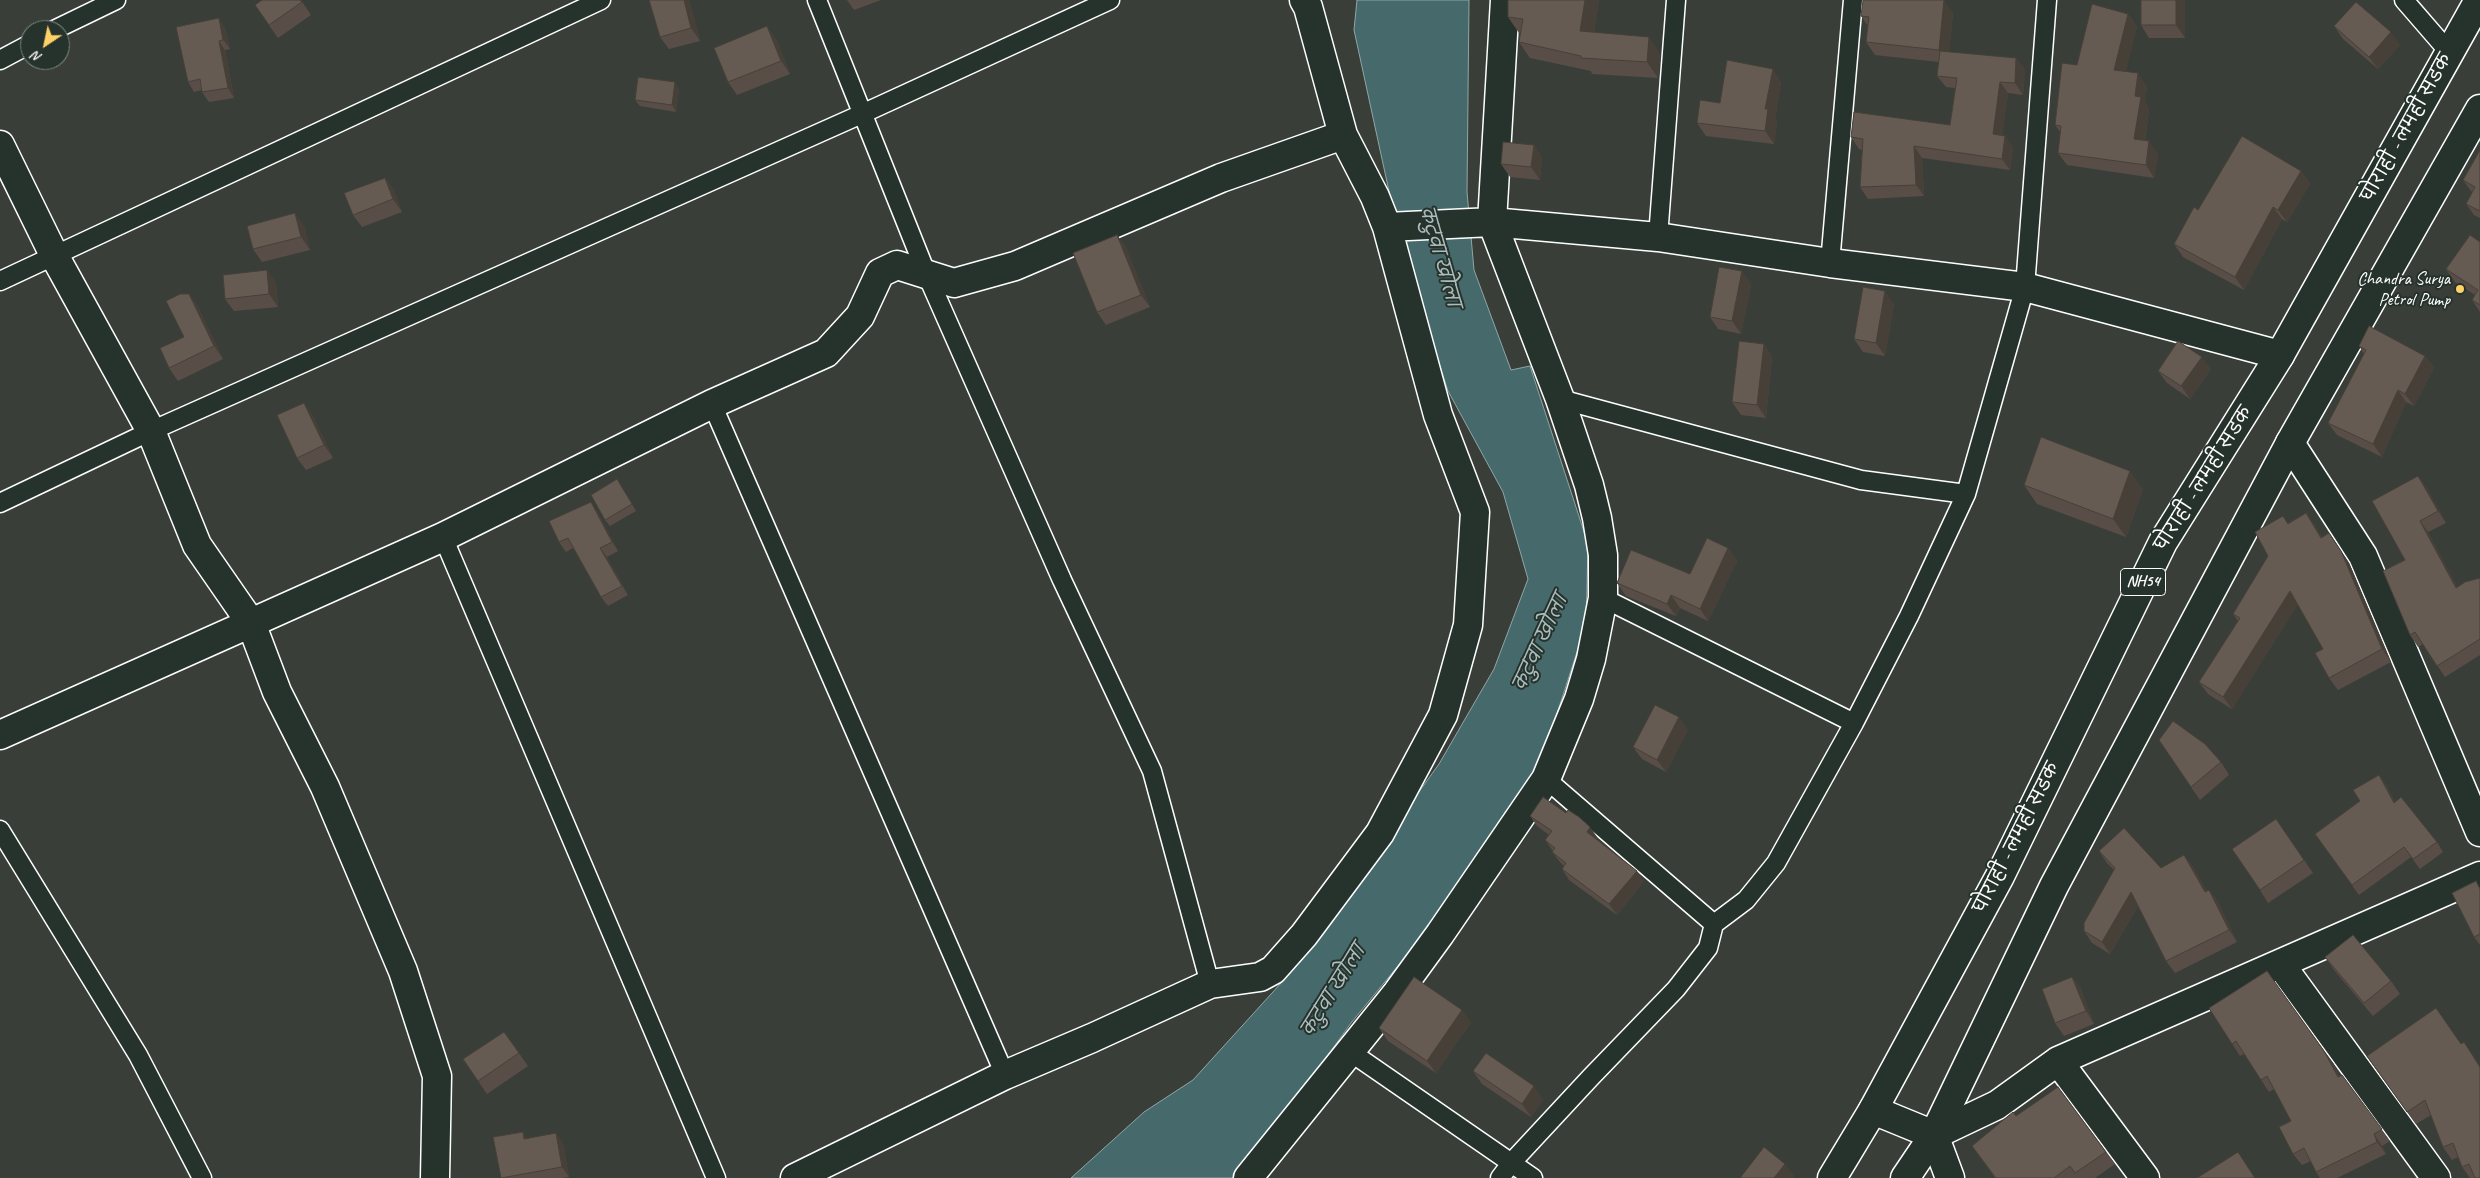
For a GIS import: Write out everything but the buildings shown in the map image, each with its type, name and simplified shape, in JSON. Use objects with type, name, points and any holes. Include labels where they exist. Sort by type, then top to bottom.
[{"type":"street","points":[[795,1178],[1005,1075],[1210,984],[1260,977],[1273,970],[1304,935],[1380,833],[1443,715],[1468,625],[1474,512],[1438,415],[1387,227],[1375,197],[1343,135],[1308,7],[1304,0]]},
{"type":"street","points":[[1248,1178],[1397,993],[1440,934],[1546,779],[1579,699],[1591,659],[1603,598],[1603,555],[1597,518],[1589,485],[1560,399],[1492,222],[1505,0]]},
{"type":"street","name":"घोराही - लमही सडक","points":[[1832,1178],[1873,1110],[2000,876],[2163,542],[2280,355],[2479,0]]},
{"type":"street","points":[[1905,1178],[1934,1135],[2054,886],[2290,443],[2480,109]]},
{"type":"street","points":[[0,734],[443,537],[712,404],[826,353],[860,316],[880,273],[897,265],[954,283],[1014,266],[1204,185],[1343,135]]},
{"type":"street","points":[[0,145],[54,256],[151,431],[197,545],[251,623],[277,692],[325,787],[403,971],[437,1076],[435,1178]]},
{"type":"street","points":[[1387,227],[1492,222],[1658,237],[1830,263],[2025,287],[2280,355]]},
{"type":"street","points":[[2290,443],[2363,556],[2480,832]]},
{"type":"street","points":[[1934,1135],[1997,1105],[2058,1061],[2480,876]]},
{"type":"street","points":[[2280,965],[2436,1178]]},
{"type":"street","points":[[2058,1061],[2145,1178]]},
{"type":"street","points":[[1873,1110],[1934,1135],[1950,1178]]},
{"type":"lane","points":[[70,22],[116,0]]},
{"type":"lane","points":[[0,281],[601,0]]},
{"type":"lane","points":[[817,0],[927,275],[1062,580],[1152,771],[1210,984]]},
{"type":"lane","points":[[0,503],[151,431],[864,114],[1110,0]]},
{"type":"lane","points":[[1658,237],[1676,0]]},
{"type":"lane","points":[[1830,263],[1853,0]]},
{"type":"lane","points":[[1500,1178],[1512,1162],[1689,974],[1708,948],[1714,924],[1746,900],[1776,863],[1854,723],[1909,616],[1966,494],[2025,287],[2047,0]]},
{"type":"lane","points":[[2404,0],[2449,52]]},
{"type":"lane","points":[[0,60],[20,49]]},
{"type":"lane","points":[[1560,399],[1861,480],[1966,494]]},
{"type":"lane","points":[[712,404],[1005,1075]]},
{"type":"lane","points":[[443,537],[716,1178]]},
{"type":"lane","points":[[1603,598],[1854,723]]},
{"type":"lane","points":[[1546,779],[1714,924]]},
{"type":"lane","points":[[0,830],[138,1055],[202,1178]]},
{"type":"lane","points":[[1349,1052],[1533,1178]]},
{"type":"water","name":"कटुवा खोला","points":[[1357,0],[1469,0],[1467,192],[1474,270],[1511,370],[1530,366],[1588,544],[1586,624],[1543,757],[1472,876],[1351,1023],[1240,1178],[1071,1178],[1144,1112],[1193,1080],[1282,982],[1439,764],[1494,669],[1528,579],[1503,492],[1448,391],[1400,242],[1354,30]]},
{"type":"place","name":"Chandra Surya Petrol Pump","points":[[2460,289]]}]
